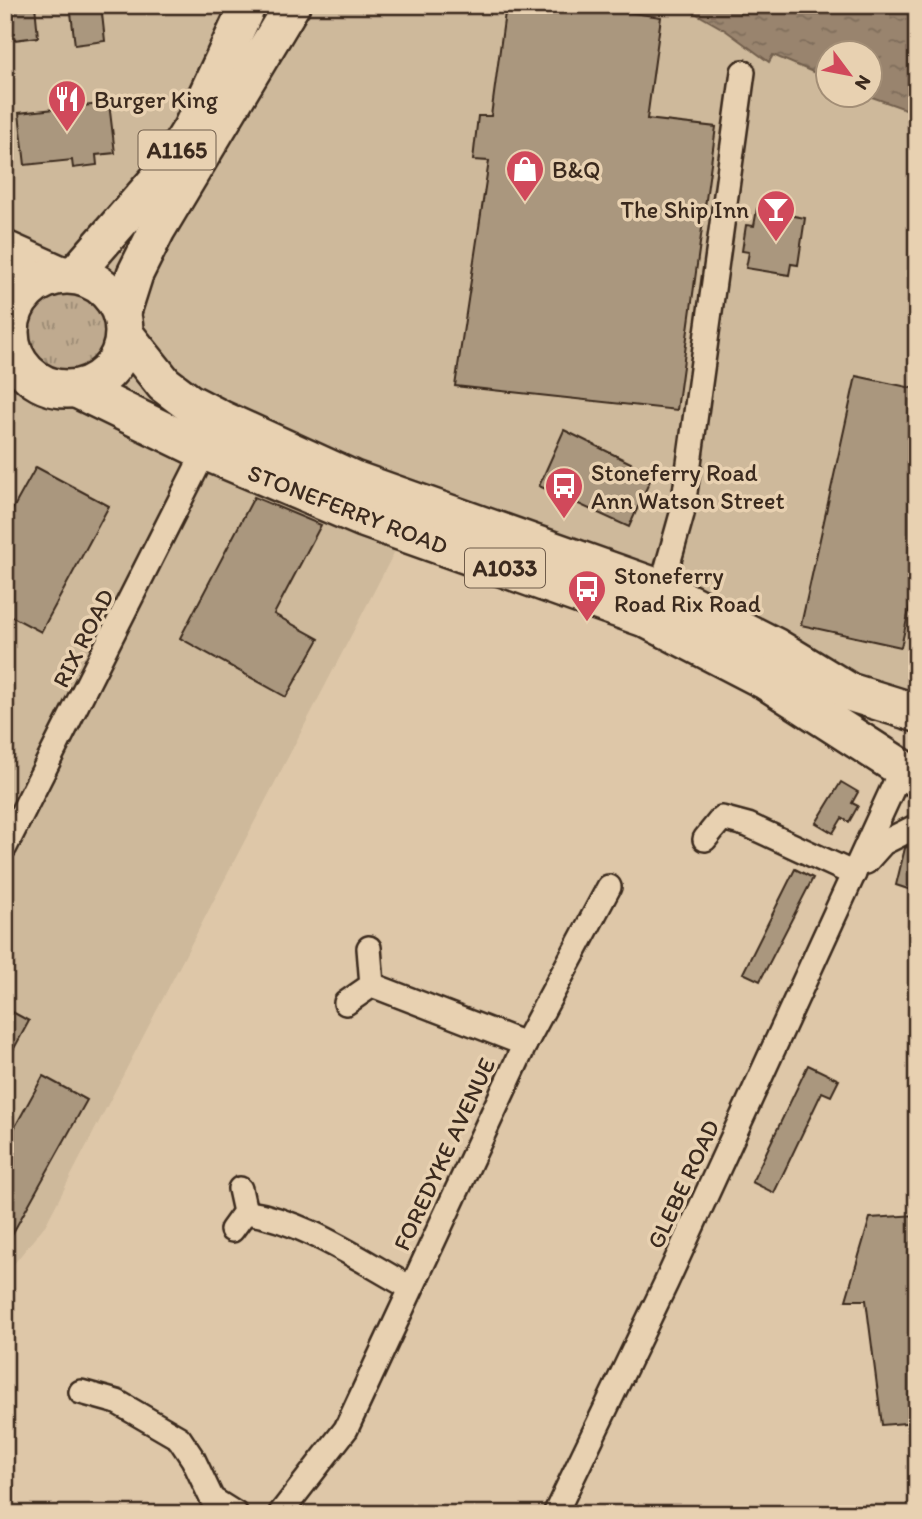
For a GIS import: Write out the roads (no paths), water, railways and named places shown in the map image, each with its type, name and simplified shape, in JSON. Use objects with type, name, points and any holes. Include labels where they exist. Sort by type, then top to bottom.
[{"type":"highway","points":[[5,250],[104,288],[123,325],[120,354],[110,371],[95,383],[77,389],[59,390],[42,384],[24,371],[9,346],[10,326],[18,301],[29,288],[44,279],[68,275]]},
{"type":"highway","name":"STONEFERRY ROAD","points":[[123,325],[164,384],[189,403],[220,419],[354,480],[661,589],[775,647],[849,692],[917,713]]},
{"type":"highway","name":"STONEFERRY ROAD","points":[[77,389],[205,451],[363,518],[645,618],[765,680],[910,773]]},
{"type":"main road","name":"A1165","points":[[68,275],[163,173],[196,118],[248,5]]},
{"type":"main road","name":"A1165","points":[[123,325],[135,274],[157,230],[292,5]]},
{"type":"street","points":[[661,589],[682,514],[688,478],[743,72]]},
{"type":"street","name":"RIX ROAD","points":[[5,847],[205,451]]},
{"type":"street","name":"GLEBE ROAD","points":[[555,1514],[666,1283],[854,874],[910,773]]},
{"type":"street","points":[[705,839],[722,818],[768,833],[854,874]]},
{"type":"street","name":"GLEBE ROAD","points":[[854,874],[883,843],[917,826]]},
{"type":"street","name":"FOREDYKE AVENUE","points":[[280,1514],[346,1429],[525,1044],[609,887]]},
{"type":"street","points":[[346,1003],[372,985],[369,948]]},
{"type":"street","name":"FOREDYKE AVENUE","points":[[372,985],[525,1044]]},
{"type":"street","name":"FOREDYKE AVENUE","points":[[240,1189],[239,1221],[271,1216],[313,1234],[411,1288]]},
{"type":"street","points":[[80,1392],[117,1402],[179,1438],[193,1459],[212,1499],[236,1514]]},
{"type":"water","points":[[681,5],[917,7],[917,113],[884,101],[884,38],[814,38],[814,72],[773,55],[769,62],[725,30]]},
{"type":"place","name":"Burger King","points":[[67,133]]},
{"type":"place","name":"B&Q","points":[[525,203]]},
{"type":"place","name":"The Ship Inn","points":[[776,243]]},
{"type":"place","name":"Stoneferry Road Ann Watson Street","points":[[564,520]]},
{"type":"place","name":"Stoneferry Road Rix Road","points":[[587,623]]}]
